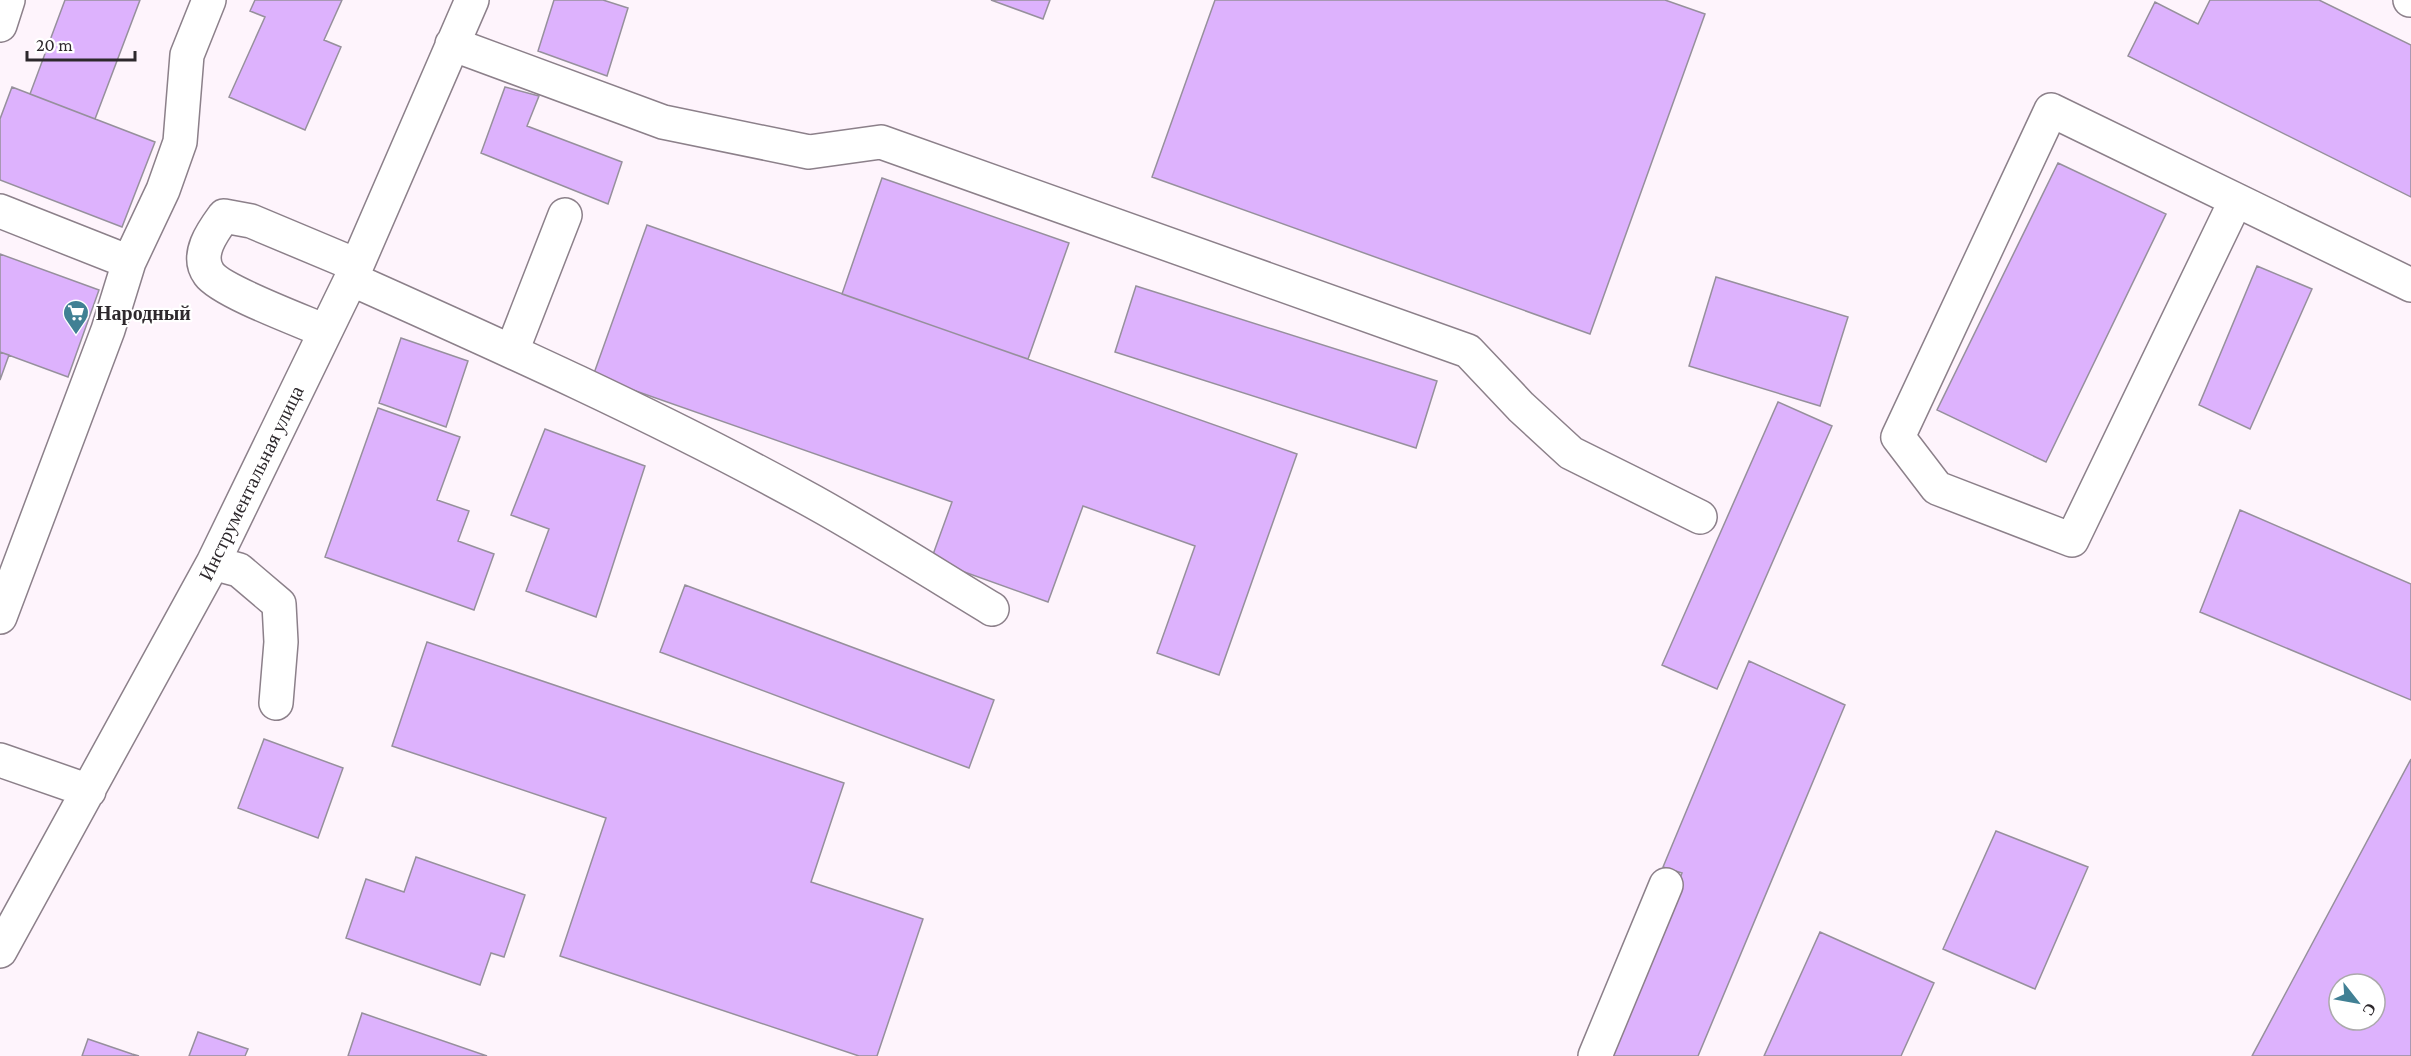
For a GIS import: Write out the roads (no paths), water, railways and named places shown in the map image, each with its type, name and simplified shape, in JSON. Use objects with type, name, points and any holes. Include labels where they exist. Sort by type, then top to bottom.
[{"type":"street","points":[[0,24],[8,0]]},
{"type":"street","points":[[0,617],[108,330],[129,262],[163,190],[180,142],[187,55],[208,0]]},
{"type":"street","name":"Инструментальная улица","points":[[0,951],[213,563],[353,272],[472,0]]},
{"type":"street","points":[[452,44],[663,122],[809,152],[881,142],[1468,351],[1521,407],[1572,453],[1700,517]]},
{"type":"street","points":[[2236,200],[2073,540],[1937,488],[1898,437],[2051,110],[2411,285]]},
{"type":"street","points":[[0,211],[129,262]]},
{"type":"street","points":[[512,351],[565,215]]},
{"type":"street","points":[[325,331],[237,293],[209,274],[203,258],[210,234],[224,216],[251,221],[685,434],[803,496],[992,609]]},
{"type":"street","points":[[213,563],[239,570],[279,604],[281,642],[276,703]]},
{"type":"street","points":[[0,760],[89,791]]},
{"type":"street","points":[[1595,1056],[1666,885]]},
{"type":"place","name":"Народный","points":[[76,336]]}]
